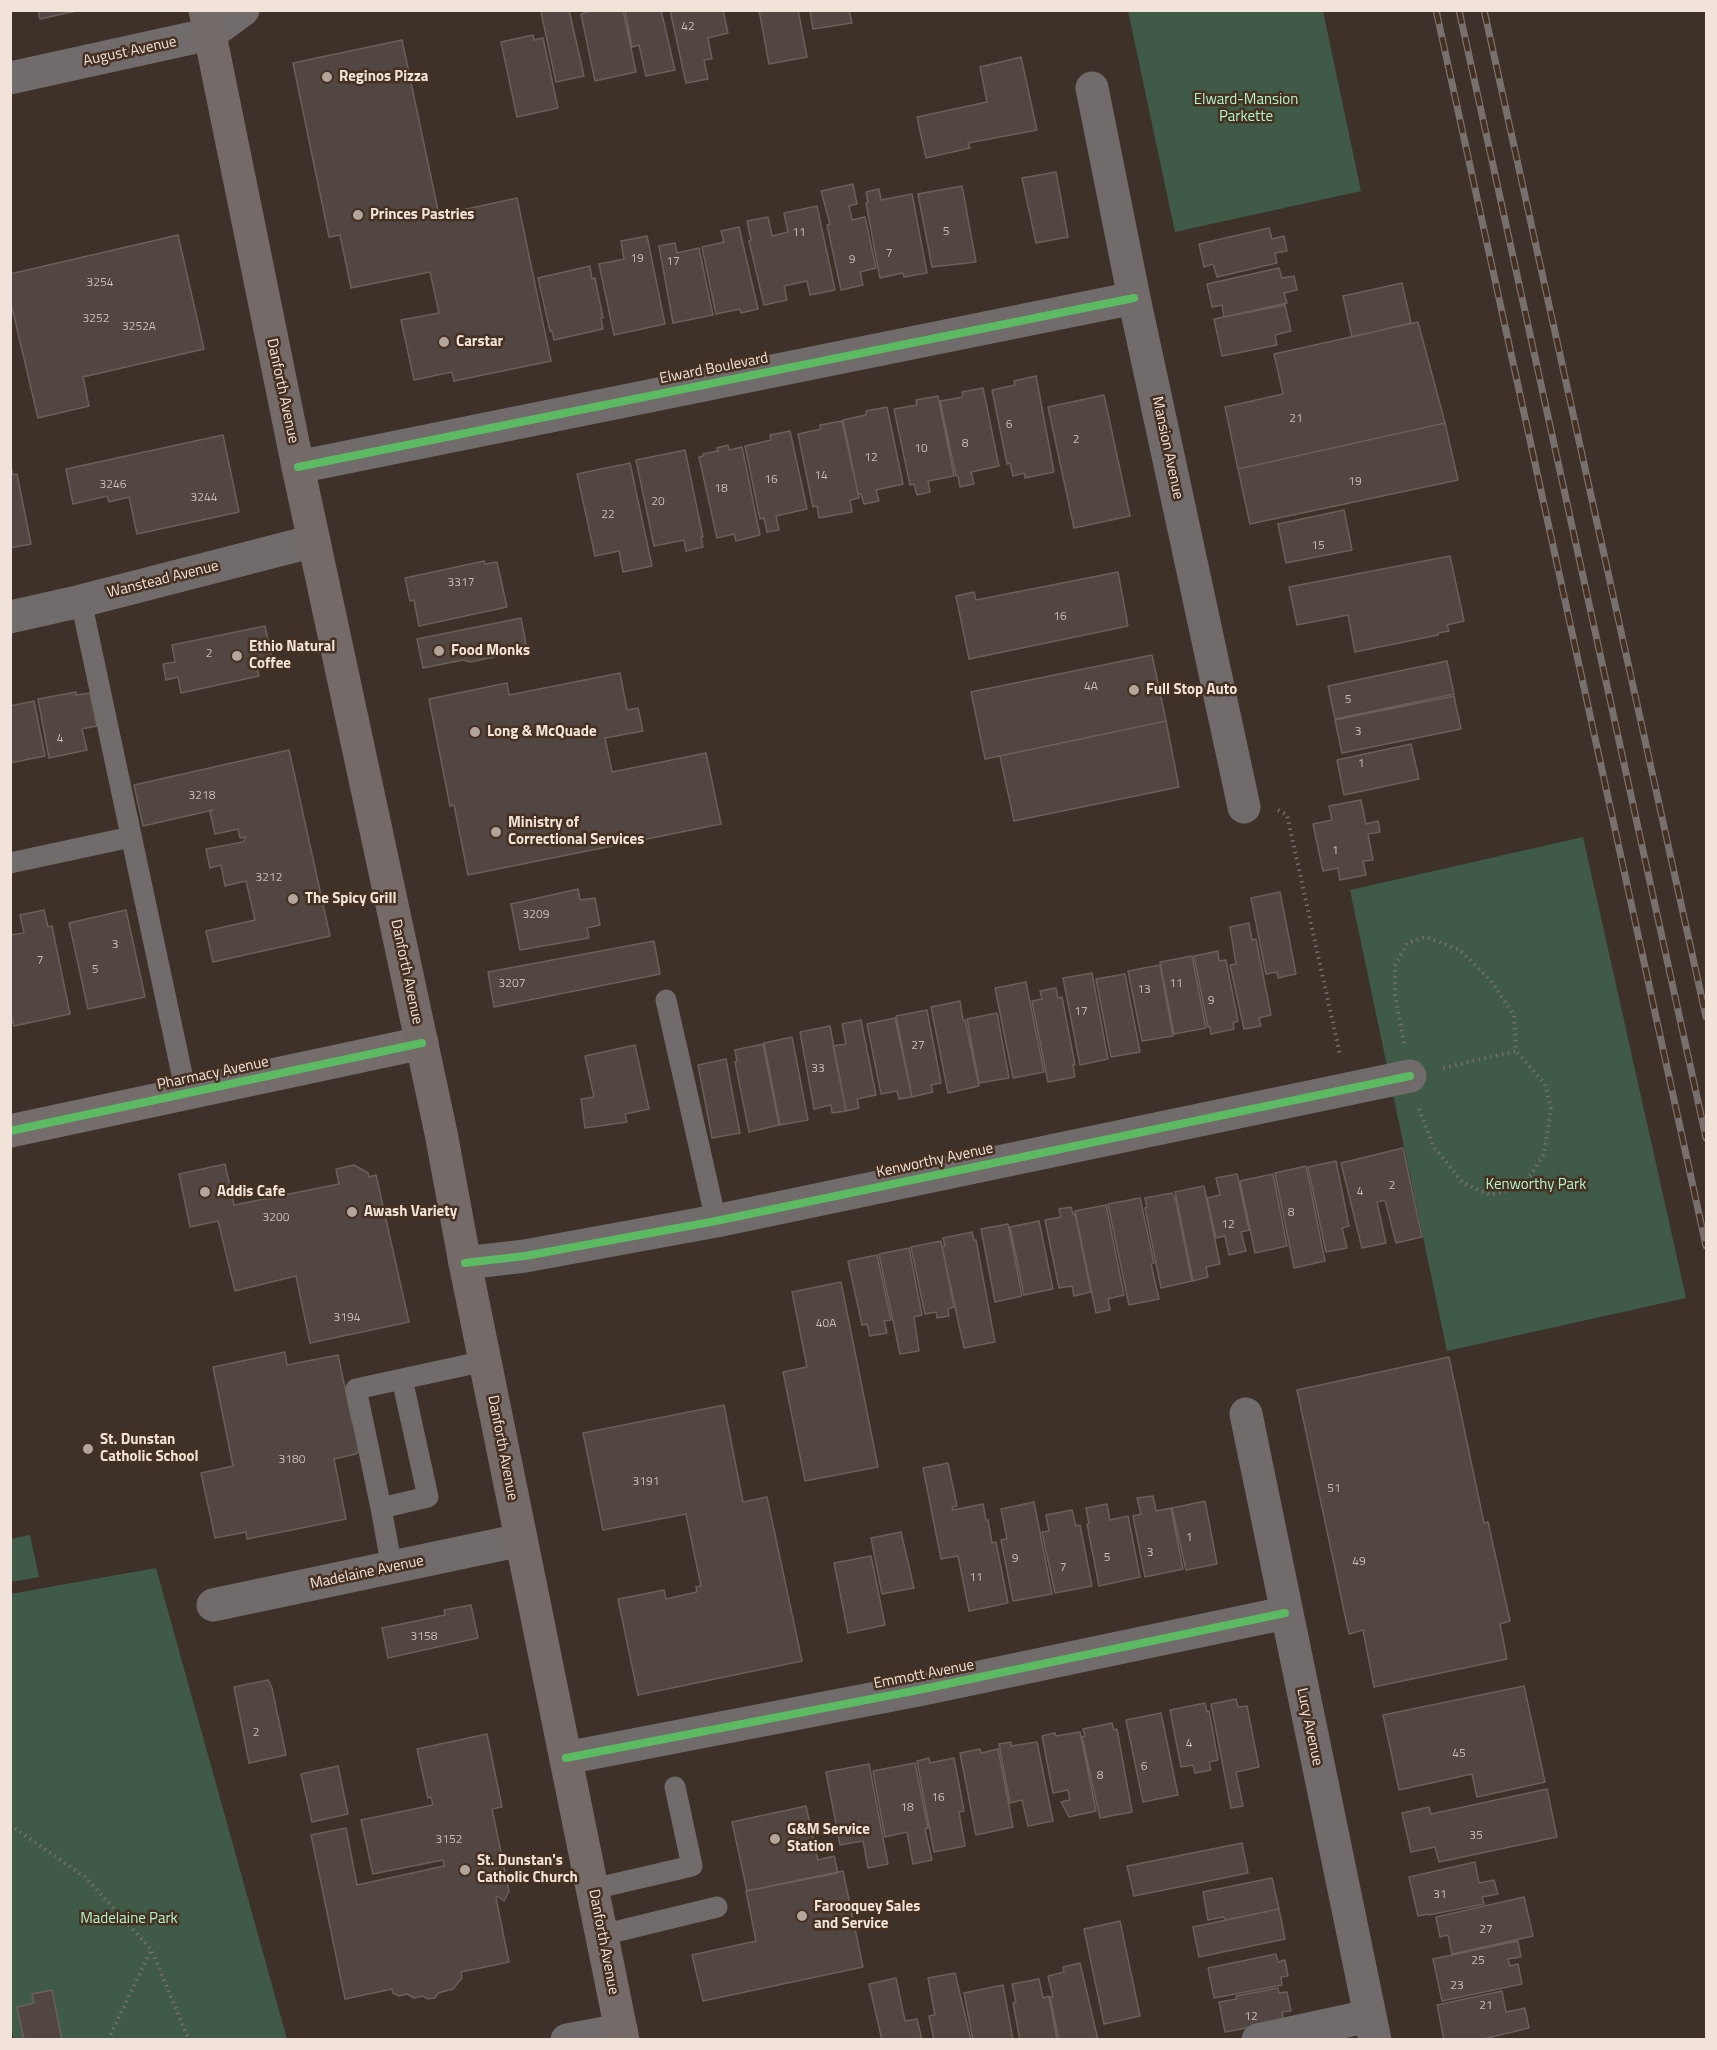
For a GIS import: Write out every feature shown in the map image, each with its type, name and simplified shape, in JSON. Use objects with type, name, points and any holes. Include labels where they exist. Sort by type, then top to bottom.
[{"type":"main road","name":"Danforth Avenue","points":[[207,22],[298,467],[441,1133],[465,1263],[622,2035]]},
{"type":"street","name":"August Avenue","points":[[10,78],[243,10]]},
{"type":"street","name":"Mansion Avenue","points":[[1092,88],[1134,298],[1259,808]]},
{"type":"street","name":"Elward Boulevard","points":[[298,467],[1134,298]]},
{"type":"street","name":"Wanstead Avenue","points":[[10,617],[314,541]]},
{"type":"street","name":"Pharmacy Avenue","points":[[10,1131],[422,1043]]},
{"type":"street","name":"Kenworthy Avenue","points":[[465,1263],[525,1256],[716,1221],[1410,1076]]},
{"type":"street","name":"Lucy Avenue","points":[[1246,1414],[1372,2028]]},
{"type":"street","name":"Madelaine Avenue","points":[[213,1605],[521,1540]]},
{"type":"street","name":"Emmott Avenue","points":[[566,1758],[923,1689],[1285,1613]]},
{"type":"street","points":[[1258,2040],[1372,2028]]},
{"type":"street","points":[[567,2040],[622,2035]]},
{"type":"lane","points":[[81,601],[186,1093]]},
{"type":"lane","points":[[10,863],[131,837]]},
{"type":"lane","points":[[666,1000],[716,1221]]},
{"type":"lane","points":[[392,1568],[356,1389],[485,1361]]},
{"type":"lane","points":[[381,1508],[428,1497],[402,1379]]},
{"type":"lane","points":[[593,1889],[692,1866],[675,1787]]},
{"type":"lane","points":[[602,1935],[717,1907]]},
{"type":"path","points":[[1259,808],[1287,814],[1347,1088]]},
{"type":"path","points":[[1426,937],[1460,950],[1491,981],[1514,1015],[1516,1051],[1545,1084],[1551,1109],[1544,1154],[1532,1175],[1517,1188],[1490,1195],[1462,1183],[1433,1146],[1416,1102],[1410,1076],[1395,995],[1395,966],[1407,943],[1426,937]]},
{"type":"path","points":[[1410,1076],[1516,1051]]},
{"type":"path","points":[[10,1825],[85,1877],[151,1949],[189,2040]]},
{"type":"path","points":[[108,2040],[151,1949]]},
{"type":"green space","name":"Elward-Mansion Parkette","points":[[1128,11],[1323,11],[1361,191],[1175,232]]},
{"type":"green space","name":"Kenworthy Park","points":[[1583,837],[1686,1298],[1447,1351],[1350,890]]},
{"type":"green space","points":[[30,1535],[39,1577],[11,1582],[11,1539]]},
{"type":"green space","name":"Madelaine Park","points":[[156,1568],[287,2039],[14,2039],[10,2025],[10,1594]]},
{"type":"building","points":[[38,10],[81,10],[40,19]]},
{"type":"building","points":[[569,10],[584,76],[556,82],[541,12]]},
{"type":"building","points":[[595,10],[623,10],[636,72],[595,81],[581,14]]},
{"type":"building","points":[[625,10],[661,10],[675,70],[646,76],[639,45],[632,47]]},
{"type":"building","points":[[670,10],[723,10],[728,33],[708,38],[712,59],[704,60],[708,79],[686,83]]},
{"type":"building","points":[[759,10],[798,10],[807,57],[769,64]]},
{"type":"building","points":[[810,10],[849,10],[852,23],[813,29]]},
{"type":"building","points":[[533,35],[534,40],[543,38],[558,108],[517,117],[501,42]]},
{"type":"building","points":[[402,40],[439,215],[517,198],[551,361],[454,381],[452,372],[414,380],[401,320],[439,313],[430,272],[351,288],[340,235],[329,237],[293,63]]},
{"type":"building","points":[[1021,57],[1037,130],[968,143],[970,148],[926,158],[917,117],[987,102],[980,67]]},
{"type":"building","points":[[1056,172],[1068,237],[1036,243],[1022,178]]},
{"type":"building","points":[[853,184],[857,204],[849,206],[852,220],[865,217],[876,268],[860,272],[863,285],[841,290],[827,225],[830,224],[821,191]]},
{"type":"building","points":[[962,186],[976,262],[932,267],[918,194]]},
{"type":"building","points":[[879,189],[881,200],[912,194],[927,273],[904,277],[903,273],[880,278],[866,203],[868,202],[866,192]]},
{"type":"building","points":[[817,206],[835,290],[810,295],[807,281],[784,286],[787,300],[764,305],[749,241],[751,240],[747,221],[768,217],[772,236],[788,232],[784,213]]},
{"type":"building","points":[[739,227],[758,309],[741,313],[740,309],[716,314],[702,247],[724,242],[721,231]]},
{"type":"building","points":[[1269,228],[1272,239],[1284,236],[1287,251],[1275,253],[1277,263],[1217,277],[1213,264],[1204,267],[1199,244]]},
{"type":"building","points":[[178,235],[204,349],[83,377],[89,406],[38,418],[10,299],[10,274]]},
{"type":"building","points":[[647,236],[665,324],[614,335],[599,264],[624,259],[621,241]]},
{"type":"building","points":[[675,243],[677,253],[699,248],[713,315],[673,323],[659,246]]},
{"type":"building","points":[[590,266],[592,279],[595,278],[603,329],[554,340],[538,278]]},
{"type":"building","points":[[1279,268],[1282,278],[1294,276],[1297,290],[1284,293],[1287,303],[1224,317],[1222,305],[1212,307],[1207,284]]},
{"type":"building","points":[[1402,283],[1411,323],[1352,337],[1343,296]]},
{"type":"building","points":[[1285,305],[1291,331],[1275,335],[1277,345],[1222,356],[1214,319]]},
{"type":"building","points":[[1418,322],[1445,423],[1238,469],[1225,407],[1283,394],[1274,354]]},
{"type":"building","points":[[1036,376],[1054,472],[1025,478],[1024,473],[1013,476],[1010,463],[1007,464],[992,390],[1015,385],[1014,381]]},
{"type":"building","points":[[983,388],[999,466],[971,472],[974,484],[960,487],[940,401],[963,397],[962,392]]},
{"type":"building","points":[[1104,395],[1130,516],[1074,528],[1048,407]]},
{"type":"building","points":[[938,396],[954,476],[928,481],[930,492],[917,495],[914,484],[910,485],[894,409],[917,405],[916,400]]},
{"type":"building","points":[[887,407],[903,484],[876,490],[879,501],[864,504],[861,494],[858,494],[843,420],[866,415],[866,411]]},
{"type":"building","points":[[842,421],[859,498],[850,500],[852,512],[819,518],[817,506],[813,507],[798,434],[821,429],[820,425]]},
{"type":"building","points":[[1445,423],[1458,480],[1250,524],[1238,469]]},
{"type":"building","points":[[790,431],[807,509],[776,516],[779,530],[767,532],[764,518],[760,519],[745,446],[771,440],[770,435]]},
{"type":"building","points":[[223,435],[239,512],[137,534],[129,497],[109,502],[107,496],[73,504],[66,469]]},
{"type":"building","points":[[728,445],[729,450],[742,447],[760,535],[736,541],[734,534],[717,538],[699,457]]},
{"type":"building","points":[[685,450],[703,537],[701,537],[703,547],[686,551],[684,540],[654,546],[636,460]]},
{"type":"building","points":[[10,462],[13,475],[17,474],[31,544],[10,548]]},
{"type":"building","points":[[630,463],[652,566],[623,572],[619,551],[595,556],[577,474]]},
{"type":"building","points":[[1344,510],[1352,550],[1286,563],[1278,524]]},
{"type":"building","points":[[1450,556],[1464,621],[1447,625],[1449,631],[1355,652],[1348,615],[1297,625],[1289,587]]},
{"type":"building","points":[[484,561],[485,564],[497,562],[507,607],[419,626],[414,600],[410,601],[405,578]]},
{"type":"building","points":[[1118,572],[1128,626],[969,659],[956,596],[974,592],[976,600]]},
{"type":"building","points":[[521,618],[527,650],[470,662],[463,660],[423,668],[417,639]]},
{"type":"building","points":[[265,626],[272,658],[256,661],[259,676],[181,693],[178,677],[166,680],[163,664],[175,662],[172,645]]},
{"type":"building","points":[[1152,655],[1166,721],[985,759],[971,692]]},
{"type":"building","points":[[1447,661],[1454,694],[1335,719],[1328,686]]},
{"type":"building","points":[[620,673],[627,710],[638,708],[643,731],[605,738],[612,772],[706,753],[721,824],[468,875],[454,805],[450,806],[429,699],[507,683],[509,695]]},
{"type":"building","points":[[76,692],[76,695],[90,693],[97,726],[82,729],[87,750],[49,758],[38,699]]},
{"type":"building","points":[[1454,696],[1461,729],[1342,753],[1335,720]]},
{"type":"building","points":[[34,701],[45,756],[10,763],[10,706]]},
{"type":"building","points":[[1166,721],[1179,787],[1014,821],[1000,756]]},
{"type":"building","points":[[1411,744],[1419,779],[1344,795],[1337,760]]},
{"type":"building","points":[[289,750],[330,936],[213,962],[206,931],[255,920],[246,881],[225,886],[221,865],[210,868],[206,849],[243,842],[246,837],[240,838],[238,829],[215,834],[210,812],[213,810],[143,826],[134,785]]},
{"type":"building","points":[[1361,800],[1366,824],[1378,821],[1380,832],[1368,834],[1373,860],[1363,861],[1366,875],[1340,880],[1338,868],[1323,871],[1313,824],[1332,820],[1329,806]]},
{"type":"building","points":[[578,889],[580,900],[595,898],[600,925],[587,928],[589,938],[520,950],[511,904]]},
{"type":"building","points":[[1280,892],[1296,974],[1278,978],[1277,972],[1266,974],[1251,898]]},
{"type":"building","points":[[44,910],[48,927],[52,926],[70,1014],[14,1026],[10,1011],[10,935],[24,933],[20,915]]},
{"type":"building","points":[[126,910],[145,997],[88,1009],[69,923]]},
{"type":"building","points":[[1249,923],[1252,940],[1256,939],[1271,1015],[1259,1018],[1261,1026],[1244,1029],[1230,965],[1236,964],[1230,927]]},
{"type":"building","points":[[654,941],[660,974],[494,1007],[488,972]]},
{"type":"building","points":[[1218,951],[1219,961],[1226,960],[1238,1021],[1233,1023],[1234,1029],[1211,1034],[1194,956]]},
{"type":"building","points":[[1192,956],[1206,1028],[1174,1034],[1160,962]]},
{"type":"building","points":[[1160,965],[1173,1036],[1142,1041],[1128,971]]},
{"type":"building","points":[[1092,973],[1108,1059],[1080,1065],[1063,978]]},
{"type":"building","points":[[1125,974],[1140,1052],[1111,1057],[1096,979]]},
{"type":"building","points":[[1026,982],[1044,1072],[1013,1078],[995,988]]},
{"type":"building","points":[[1056,988],[1058,998],[1062,997],[1075,1065],[1073,1065],[1075,1077],[1048,1082],[1032,1001],[1042,999],[1040,991]]},
{"type":"building","points":[[960,1001],[979,1086],[948,1093],[931,1007]]},
{"type":"building","points":[[927,1010],[941,1083],[931,1085],[933,1092],[912,1097],[896,1016]]},
{"type":"building","points":[[997,1013],[1009,1078],[979,1083],[967,1019]]},
{"type":"building","points":[[895,1018],[912,1097],[899,1099],[897,1091],[881,1094],[867,1024]]},
{"type":"building","points":[[861,1020],[876,1095],[857,1099],[859,1108],[846,1111],[833,1046],[846,1044],[842,1024]]},
{"type":"building","points":[[830,1026],[846,1111],[832,1113],[831,1105],[814,1109],[800,1032]]},
{"type":"building","points":[[792,1037],[808,1120],[780,1125],[764,1043]]},
{"type":"building","points":[[763,1044],[779,1125],[749,1132],[735,1062],[737,1061],[735,1050]]},
{"type":"building","points":[[635,1045],[649,1109],[625,1114],[627,1122],[585,1128],[581,1099],[594,1097],[585,1056]]},
{"type":"building","points":[[726,1059],[740,1133],[712,1138],[698,1065]]},
{"type":"building","points":[[1403,1148],[1422,1237],[1396,1243],[1385,1200],[1377,1202],[1386,1243],[1362,1248],[1341,1163]]},
{"type":"building","points":[[1336,1161],[1349,1226],[1342,1228],[1347,1248],[1326,1252],[1308,1167]]},
{"type":"building","points":[[225,1164],[234,1205],[339,1184],[336,1169],[354,1165],[368,1173],[369,1177],[376,1175],[409,1322],[310,1343],[296,1276],[235,1291],[218,1221],[190,1227],[179,1174]]},
{"type":"building","points":[[1306,1166],[1325,1261],[1294,1268],[1275,1173]]},
{"type":"building","points":[[1237,1174],[1249,1230],[1241,1232],[1246,1251],[1229,1255],[1225,1236],[1216,1238],[1207,1198],[1220,1195],[1216,1178]]},
{"type":"building","points":[[1273,1174],[1287,1246],[1255,1253],[1240,1181]]},
{"type":"building","points":[[1204,1186],[1220,1264],[1206,1267],[1208,1277],[1193,1281],[1175,1192]]},
{"type":"building","points":[[1172,1193],[1176,1201],[1192,1281],[1161,1288],[1145,1198]]},
{"type":"building","points":[[1140,1198],[1159,1299],[1129,1305],[1108,1204]]},
{"type":"building","points":[[1106,1205],[1124,1295],[1108,1299],[1110,1310],[1096,1313],[1075,1211]]},
{"type":"building","points":[[1071,1207],[1075,1214],[1091,1292],[1074,1296],[1072,1286],[1059,1288],[1045,1220],[1061,1217],[1059,1209]]},
{"type":"building","points":[[1039,1221],[1053,1289],[1024,1295],[1010,1227]]},
{"type":"building","points":[[1008,1224],[1022,1296],[995,1302],[981,1229]]},
{"type":"building","points":[[972,1232],[976,1240],[995,1342],[964,1348],[942,1247],[945,1246],[943,1238]]},
{"type":"building","points":[[941,1241],[954,1307],[948,1309],[949,1316],[937,1318],[936,1312],[925,1314],[911,1247]]},
{"type":"building","points":[[909,1248],[922,1315],[914,1317],[919,1351],[900,1354],[879,1254]]},
{"type":"building","points":[[877,1255],[891,1320],[884,1321],[887,1333],[870,1336],[867,1324],[862,1325],[848,1261]]},
{"type":"building","points":[[841,1282],[878,1467],[805,1481],[783,1372],[807,1367],[792,1292]]},
{"type":"building","points":[[285,1352],[287,1365],[338,1355],[360,1449],[356,1454],[334,1459],[346,1519],[247,1539],[246,1532],[215,1538],[201,1473],[233,1466],[213,1367]]},
{"type":"building","points":[[1449,1357],[1484,1523],[1488,1522],[1510,1621],[1500,1624],[1507,1659],[1374,1687],[1363,1630],[1349,1634],[1297,1390]]},
{"type":"building","points":[[724,1405],[743,1502],[767,1497],[802,1661],[638,1695],[618,1599],[664,1590],[666,1599],[697,1592],[696,1587],[701,1586],[686,1514],[603,1530],[583,1433]]},
{"type":"building","points":[[948,1463],[957,1506],[952,1507],[953,1510],[983,1504],[992,1543],[996,1542],[1008,1603],[969,1611],[958,1556],[941,1559],[923,1468]]},
{"type":"building","points":[[1153,1496],[1156,1511],[1171,1508],[1183,1569],[1145,1577],[1133,1516],[1141,1514],[1137,1498]]},
{"type":"building","points":[[1205,1501],[1217,1564],[1186,1570],[1172,1508]]},
{"type":"building","points":[[1034,1502],[1052,1594],[1013,1601],[1001,1540],[1007,1539],[1001,1509]]},
{"type":"building","points":[[1107,1504],[1110,1520],[1128,1516],[1140,1577],[1099,1586],[1086,1508]]},
{"type":"building","points":[[1072,1510],[1076,1526],[1080,1525],[1092,1586],[1055,1593],[1042,1532],[1049,1531],[1046,1515]]},
{"type":"building","points":[[901,1532],[914,1588],[882,1594],[871,1538]]},
{"type":"building","points":[[871,1556],[885,1625],[848,1633],[834,1563]]},
{"type":"building","points":[[471,1605],[478,1638],[388,1658],[382,1628],[445,1615],[444,1610]]},
{"type":"building","points":[[268,1680],[272,1688],[286,1755],[249,1763],[234,1687]]},
{"type":"building","points":[[1524,1686],[1545,1782],[1477,1797],[1472,1774],[1399,1790],[1383,1715]]},
{"type":"building","points":[[1236,1699],[1238,1707],[1247,1706],[1259,1767],[1236,1772],[1243,1806],[1231,1808],[1211,1704]]},
{"type":"building","points":[[1205,1703],[1207,1712],[1209,1711],[1218,1760],[1209,1762],[1211,1770],[1195,1773],[1193,1765],[1181,1767],[1170,1710]]},
{"type":"building","points":[[1161,1713],[1178,1795],[1143,1802],[1126,1720]]},
{"type":"building","points":[[1112,1723],[1114,1730],[1117,1729],[1132,1812],[1100,1818],[1082,1737],[1085,1736],[1083,1729]]},
{"type":"building","points":[[1080,1732],[1096,1811],[1069,1817],[1061,1802],[1070,1800],[1068,1790],[1053,1793],[1042,1736]]},
{"type":"building","name":"St. Dunstan's Catholic Church","points":[[487,1734],[502,1807],[492,1809],[509,1891],[504,1901],[497,1896],[496,1898],[509,1962],[461,1972],[462,1978],[453,1989],[438,1993],[435,1998],[427,1999],[423,1996],[414,1998],[407,1994],[399,1996],[393,1993],[392,1989],[345,1999],[311,1835],[346,1828],[357,1885],[444,1866],[443,1860],[373,1874],[361,1820],[433,1805],[431,1797],[428,1798],[417,1749]]},
{"type":"building","points":[[1011,1742],[1011,1746],[1037,1742],[1053,1821],[1028,1826],[1022,1800],[1010,1803],[999,1744]]},
{"type":"building","points":[[980,1749],[981,1753],[998,1749],[1013,1827],[976,1835],[960,1753]]},
{"type":"building","points":[[929,1758],[930,1763],[954,1758],[964,1811],[959,1812],[965,1846],[934,1852],[917,1761]]},
{"type":"building","points":[[915,1763],[932,1860],[913,1864],[907,1832],[885,1837],[873,1771]]},
{"type":"building","points":[[869,1764],[888,1864],[868,1868],[863,1841],[840,1845],[826,1772]]},
{"type":"building","points":[[338,1766],[348,1814],[312,1822],[301,1774]]},
{"type":"building","points":[[1547,1789],[1557,1837],[1439,1862],[1435,1847],[1411,1852],[1402,1813],[1429,1807],[1431,1814]]},
{"type":"building","name":"G&M Service Station","points":[[806,1806],[818,1860],[834,1856],[838,1873],[747,1891],[732,1822]]},
{"type":"building","points":[[1242,1843],[1248,1873],[1134,1896],[1127,1866]]},
{"type":"building","points":[[1475,1862],[1479,1883],[1494,1880],[1498,1894],[1482,1897],[1484,1904],[1418,1916],[1409,1877]]},
{"type":"building","name":"Farooquey Sales and Service","points":[[843,1871],[863,1967],[703,2001],[692,1955],[756,1941],[746,1891]]},
{"type":"building","points":[[1272,1878],[1279,1909],[1225,1920],[1224,1917],[1208,1920],[1203,1892]]},
{"type":"building","points":[[1524,1897],[1533,1936],[1452,1954],[1448,1935],[1440,1937],[1436,1917]]},
{"type":"building","points":[[1279,1909],[1285,1939],[1199,1957],[1193,1927]]},
{"type":"building","points":[[1120,1921],[1140,2016],[1104,2024],[1084,1929]]},
{"type":"building","points":[[1518,1941],[1521,1957],[1508,1959],[1510,1966],[1518,1964],[1522,1984],[1442,2001],[1433,1959]]},
{"type":"building","points":[[1276,1954],[1278,1962],[1285,1960],[1288,1976],[1281,1977],[1282,1985],[1214,1998],[1208,1968]]},
{"type":"building","points":[[1080,1963],[1098,2040],[1059,2040],[1048,1976],[1064,1972],[1063,1967]]},
{"type":"building","points":[[955,1973],[971,2040],[934,2040],[929,2016],[935,2015],[928,1978]]},
{"type":"building","points":[[896,1978],[905,2021],[917,2019],[922,2040],[882,2040],[869,1984]]},
{"type":"building","points":[[1039,1979],[1043,1998],[1049,1996],[1057,2040],[1020,2040],[1012,1984]]},
{"type":"building","points":[[1003,1985],[1013,2040],[973,2040],[964,1993]]},
{"type":"building","points":[[1278,1988],[1279,1993],[1287,1992],[1291,2011],[1282,2012],[1284,2021],[1225,2032],[1219,2002],[1237,1999],[1236,1996]]},
{"type":"building","points":[[52,1990],[62,2040],[24,2040],[17,2007],[34,2003],[32,1994]]},
{"type":"building","points":[[1502,1991],[1506,2012],[1525,2008],[1529,2028],[1479,2040],[1444,2040],[1437,2005]]},
{"type":"railway","points":[[1436,10],[1706,1246]]},
{"type":"railway","points":[[1459,10],[1706,1138]]},
{"type":"railway","points":[[1484,10],[1706,1017]]},
{"type":"cycle path","points":[[298,467],[1134,298]]},
{"type":"cycle path","points":[[10,1131],[422,1043]]},
{"type":"cycle path","points":[[465,1263],[525,1256],[716,1221],[1410,1076]]},
{"type":"cycle path","points":[[566,1758],[923,1689],[1285,1613]]},
{"type":"place","name":"Reginos Pizza","points":[[327,77]]},
{"type":"place","name":"Princes Pastries","points":[[358,215]]},
{"type":"place","name":"Carstar","points":[[444,342]]},
{"type":"place","name":"Food Monks","points":[[439,651]]},
{"type":"place","name":"Ethio Natural Coffee","points":[[237,656]]},
{"type":"place","name":"Full Stop Auto","points":[[1134,690]]},
{"type":"place","name":"Long & McQuade","points":[[475,732]]},
{"type":"place","name":"Ministry of Correctional Services","points":[[496,832]]},
{"type":"place","name":"The Spicy Grill","points":[[293,899]]},
{"type":"place","name":"Addis Cafe","points":[[205,1192]]},
{"type":"place","name":"Awash Variety","points":[[352,1212]]},
{"type":"place","name":"St. Dunstan Catholic School","points":[[88,1449]]},
{"type":"place","name":"G&M Service Station","points":[[775,1839]]},
{"type":"place","name":"St. Dunstan's Catholic Church","points":[[465,1870]]},
{"type":"place","name":"Farooquey Sales and Service","points":[[802,1916]]}]
